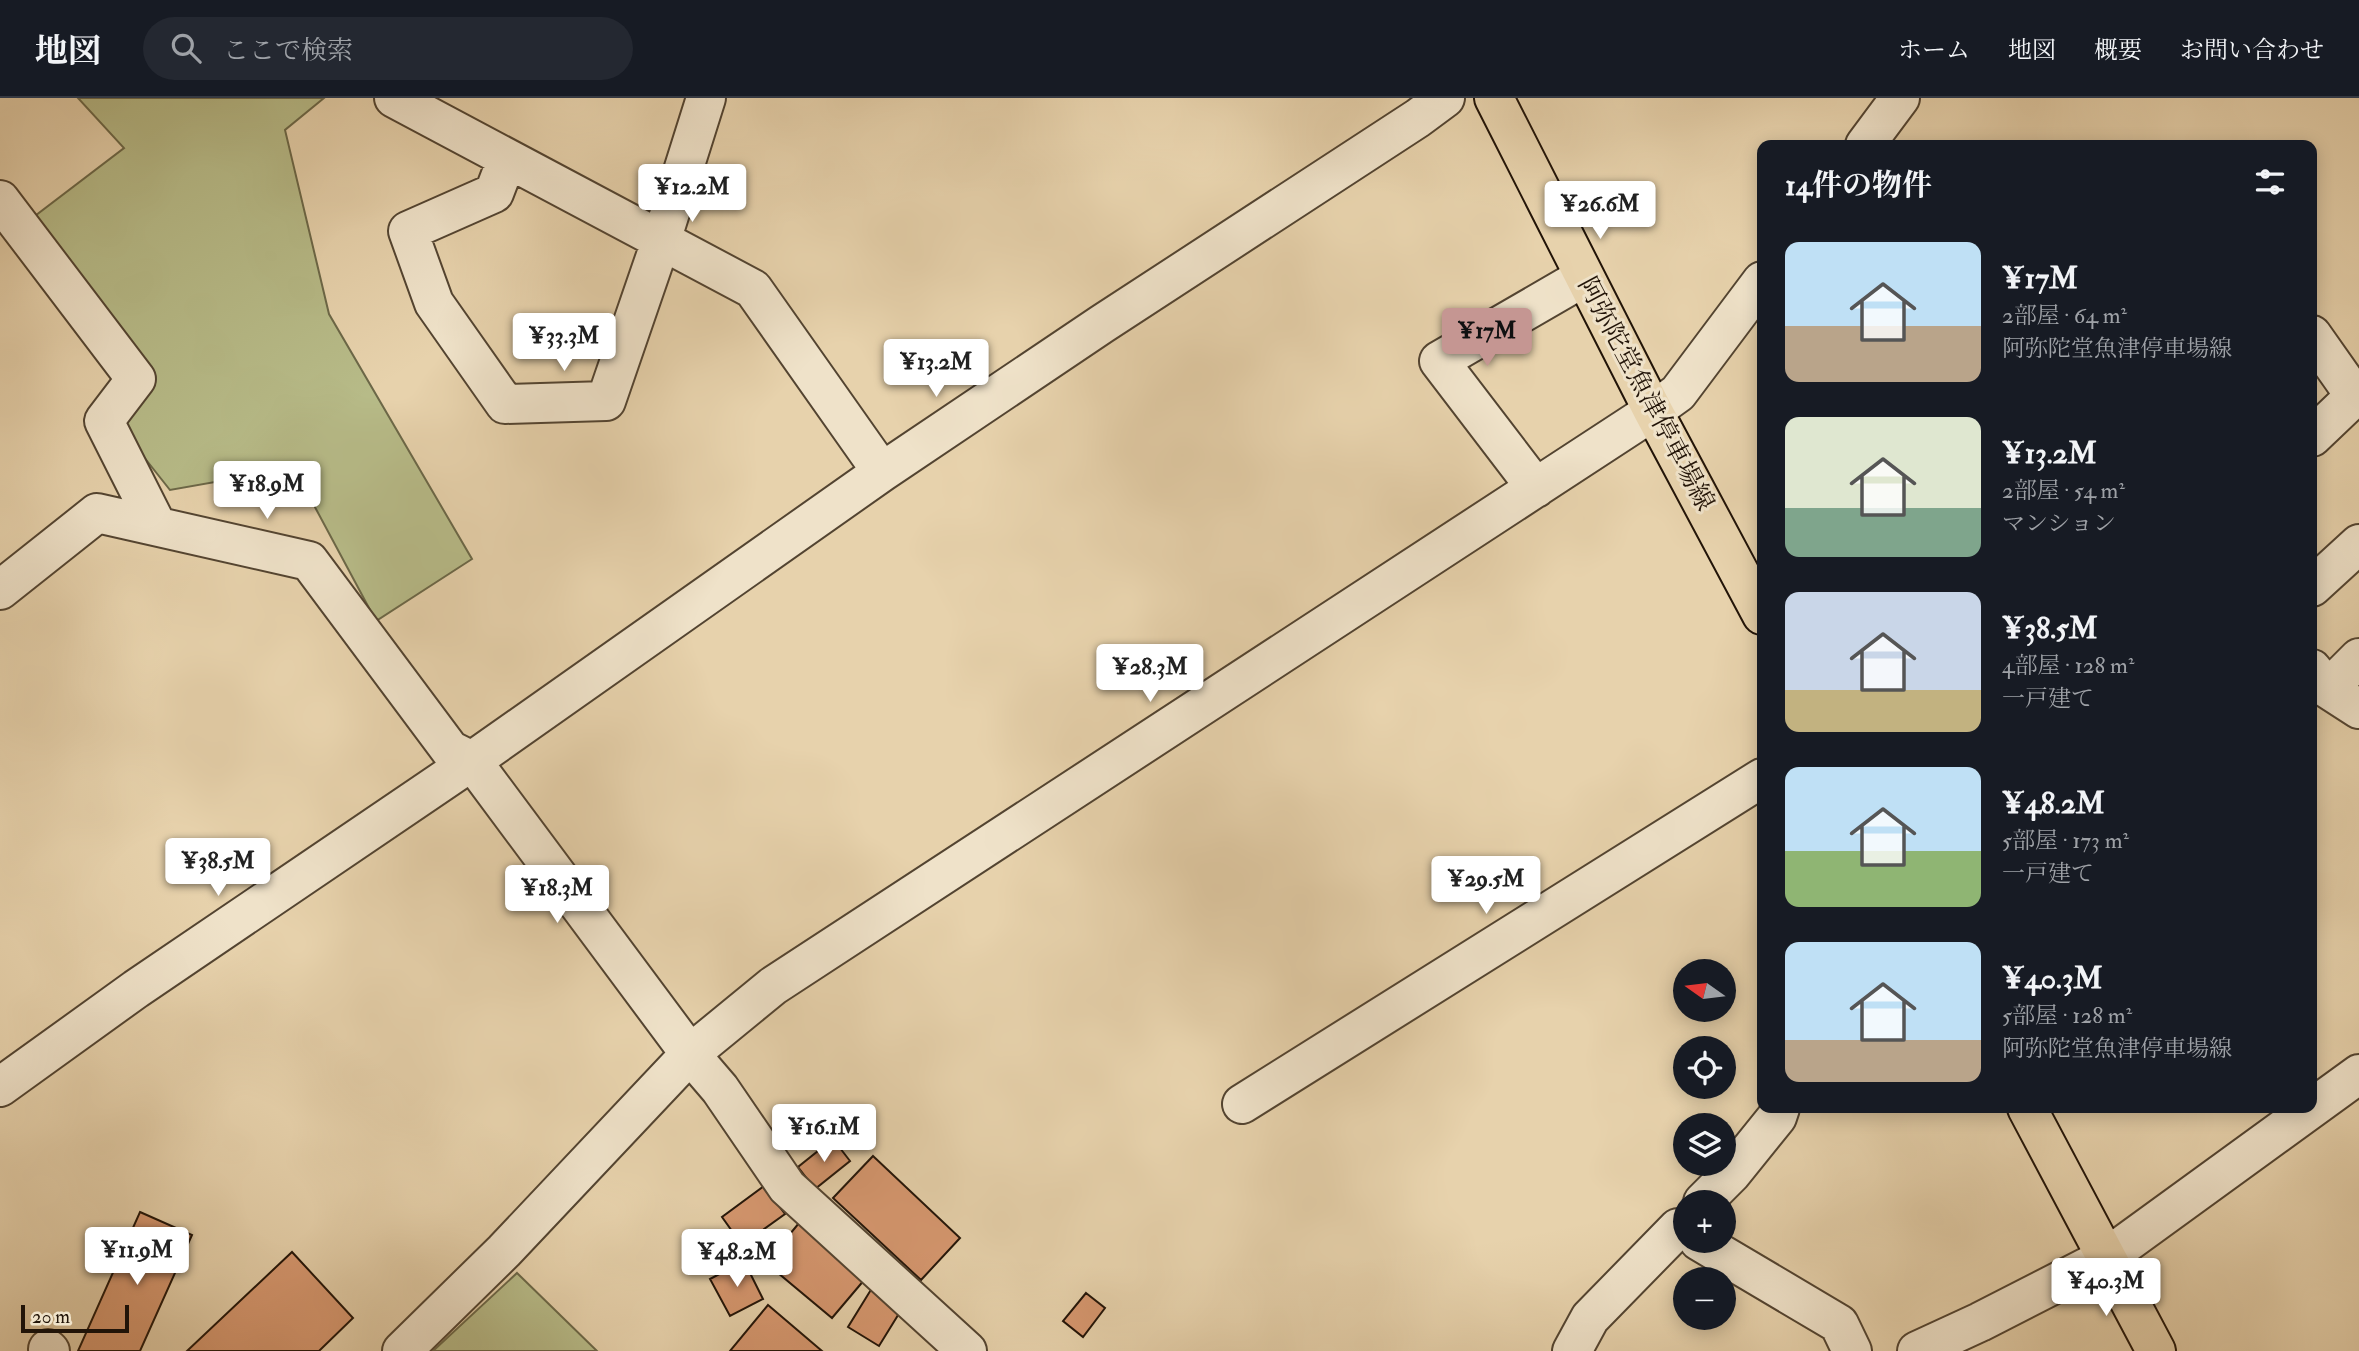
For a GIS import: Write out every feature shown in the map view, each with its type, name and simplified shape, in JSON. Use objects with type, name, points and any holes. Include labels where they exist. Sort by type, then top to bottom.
[{"type":"main road","name":"阿弥陀堂魚津停車場線","points":[[1494,98],[1653,411],[1757,606]]},
{"type":"main road","points":[[2030,1113],[2157,1351]]},
{"type":"street","points":[[394,98],[753,289],[882,472]]},
{"type":"street","points":[[507,159],[494,193],[408,231],[434,303],[505,404],[606,401],[706,98]]},
{"type":"street","points":[[0,1087],[136,989],[472,761],[882,472],[1114,316],[1418,118],[1444,98]]},
{"type":"street","points":[[1869,140],[1900,98]]},
{"type":"street","points":[[0,200],[136,379],[104,421],[157,526]]},
{"type":"street","points":[[1536,488],[1439,361],[1584,276]]},
{"type":"street","points":[[402,1351],[504,1251],[690,1054],[773,986],[1653,411],[1678,393],[1757,288]]},
{"type":"street","points":[[2317,342],[2357,399],[2317,433]]},
{"type":"street","points":[[0,590],[97,513],[309,561],[450,750],[472,761],[690,1054],[720,1089],[787,1187],[967,1351]]},
{"type":"street","points":[[2317,582],[2359,544]]},
{"type":"street","points":[[2333,689],[2359,658]]},
{"type":"street","points":[[1242,1104],[1757,781]]},
{"type":"street","points":[[2317,1111],[2355,1085]]},
{"type":"street","points":[[1718,1190],[1778,1113]]},
{"type":"street","points":[[1917,1351],[2107,1257],[2315,1113]]},
{"type":"street","points":[[1572,1351],[1590,1318],[1673,1241]]},
{"type":"street","points":[[1732,1253],[1839,1324],[1852,1351]]},
{"type":"green space","points":[[78,98],[324,98],[285,130],[329,314],[472,559],[376,621],[294,468],[170,490],[117,423],[149,383],[31,219],[124,148]]},
{"type":"green space","points":[[517,1273],[597,1351],[433,1351]]},
{"type":"building","points":[[833,1139],[850,1161],[815,1189],[798,1167]]},
{"type":"building","points":[[873,1156],[960,1238],[921,1280],[833,1198]]},
{"type":"building","points":[[764,1186],[785,1214],[742,1245],[722,1217]]},
{"type":"building","points":[[140,1212],[192,1235],[140,1351],[78,1351]]},
{"type":"building","points":[[799,1223],[865,1279],[832,1318],[766,1263]]},
{"type":"building","points":[[292,1252],[353,1318],[319,1351],[187,1351]]},
{"type":"building","points":[[744,1261],[763,1299],[730,1316],[710,1279]]},
{"type":"building","points":[[872,1288],[903,1307],[879,1346],[848,1327]]},
{"type":"building","points":[[1086,1293],[1105,1308],[1083,1337],[1063,1321]]},
{"type":"building","points":[[768,1305],[822,1351],[730,1351]]}]
